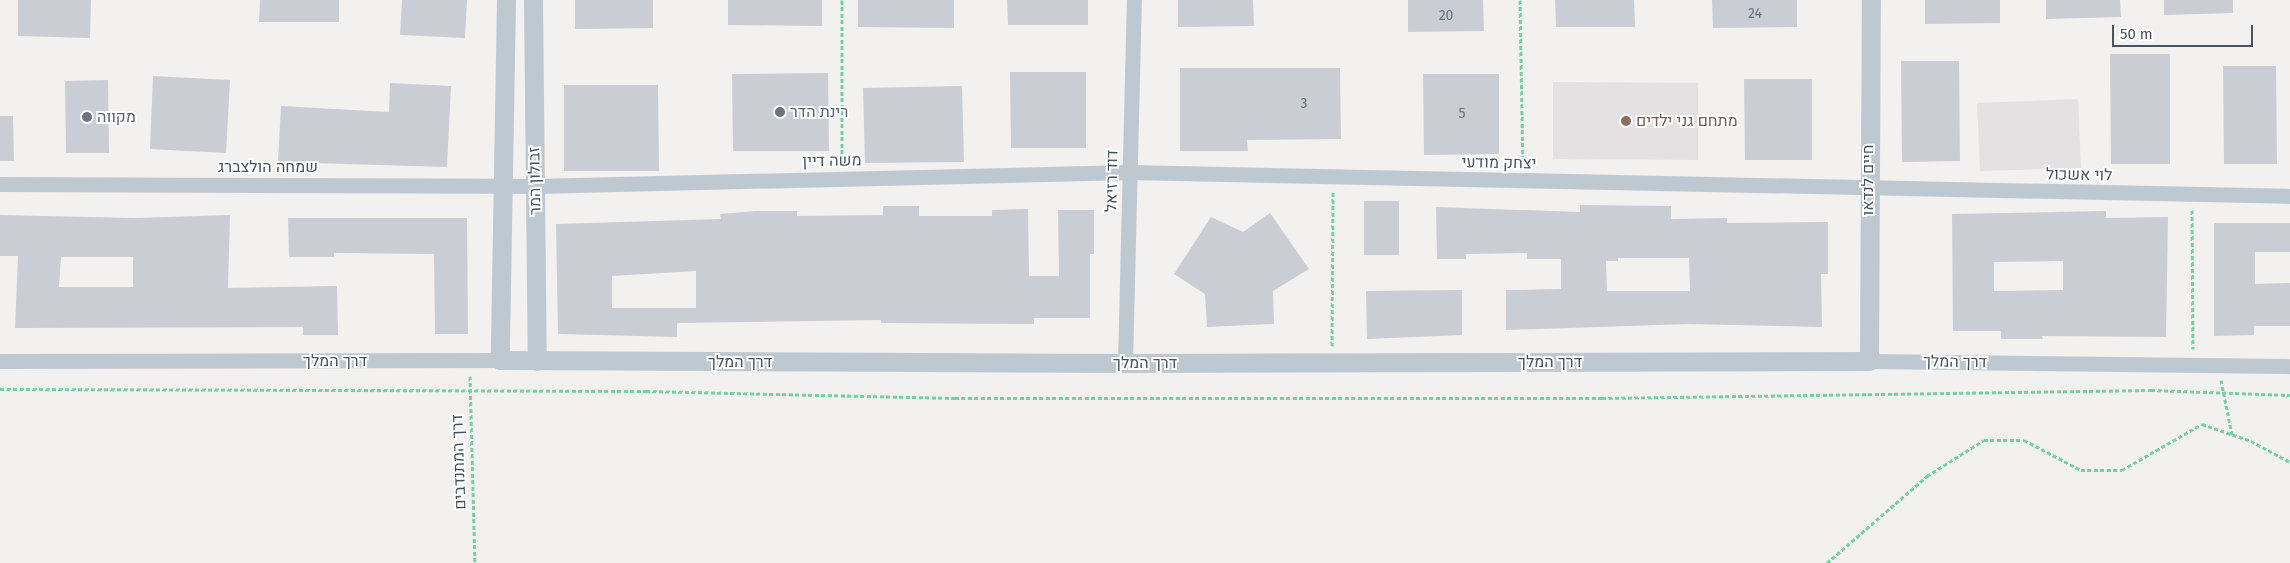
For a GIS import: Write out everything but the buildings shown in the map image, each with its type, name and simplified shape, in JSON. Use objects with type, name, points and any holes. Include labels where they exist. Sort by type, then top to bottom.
[{"type":"street","name":"זבולון המר","points":[[500,360],[506,0]]},
{"type":"street","name":"זבולון המר","points":[[533,0],[537,361]]},
{"type":"street","name":"דוד רזיאל","points":[[1125,363],[1134,0]]},
{"type":"street","name":"חיים לנדאו","points":[[1869,361],[1868,188],[1871,0]]},
{"type":"street","name":"משה דיין","points":[[535,186],[1129,172]]},
{"type":"street","name":"יצחק מודעי","points":[[1129,172],[1868,188]]},
{"type":"street","name":"שמחה הולצברג","points":[[0,184],[535,186]]},
{"type":"street","name":"לוי אשכול","points":[[1868,188],[2290,196]]},
{"type":"street","name":"דרך המלך","points":[[0,361],[500,360],[1125,363],[1869,361],[2290,366]]},
{"type":"path","points":[[842,0],[842,179]]},
{"type":"path","points":[[1520,0],[1523,181]]},
{"type":"path","points":[[1332,362],[1333,177]]},
{"type":"path","points":[[2192,194],[2193,365]]},
{"type":"path","name":"דרך המתנדבים","points":[[470,360],[475,563]]},
{"type":"path","points":[[2218,365],[2232,435]]},
{"type":"path","points":[[0,389],[1283,398],[1602,398],[2151,390],[2290,395]]},
{"type":"path","points":[[1827,563],[1927,476],[1984,440],[2024,440],[2081,470],[2122,470],[2202,424],[2232,435],[2290,462]]},
{"type":"shaded area","name":"מתחם גני ילדים","points":[[1553,82],[1698,83],[1698,160],[1553,159]]},
{"type":"shaded area","points":[[2078,99],[2081,168],[1980,171],[1977,103]]},
{"type":"place","name":"רינת הדר","points":[[780,112]]},
{"type":"place","name":"מקווה","points":[[87,117]]},
{"type":"place","name":"מתחם גני ילדים","points":[[1626,121]]}]
